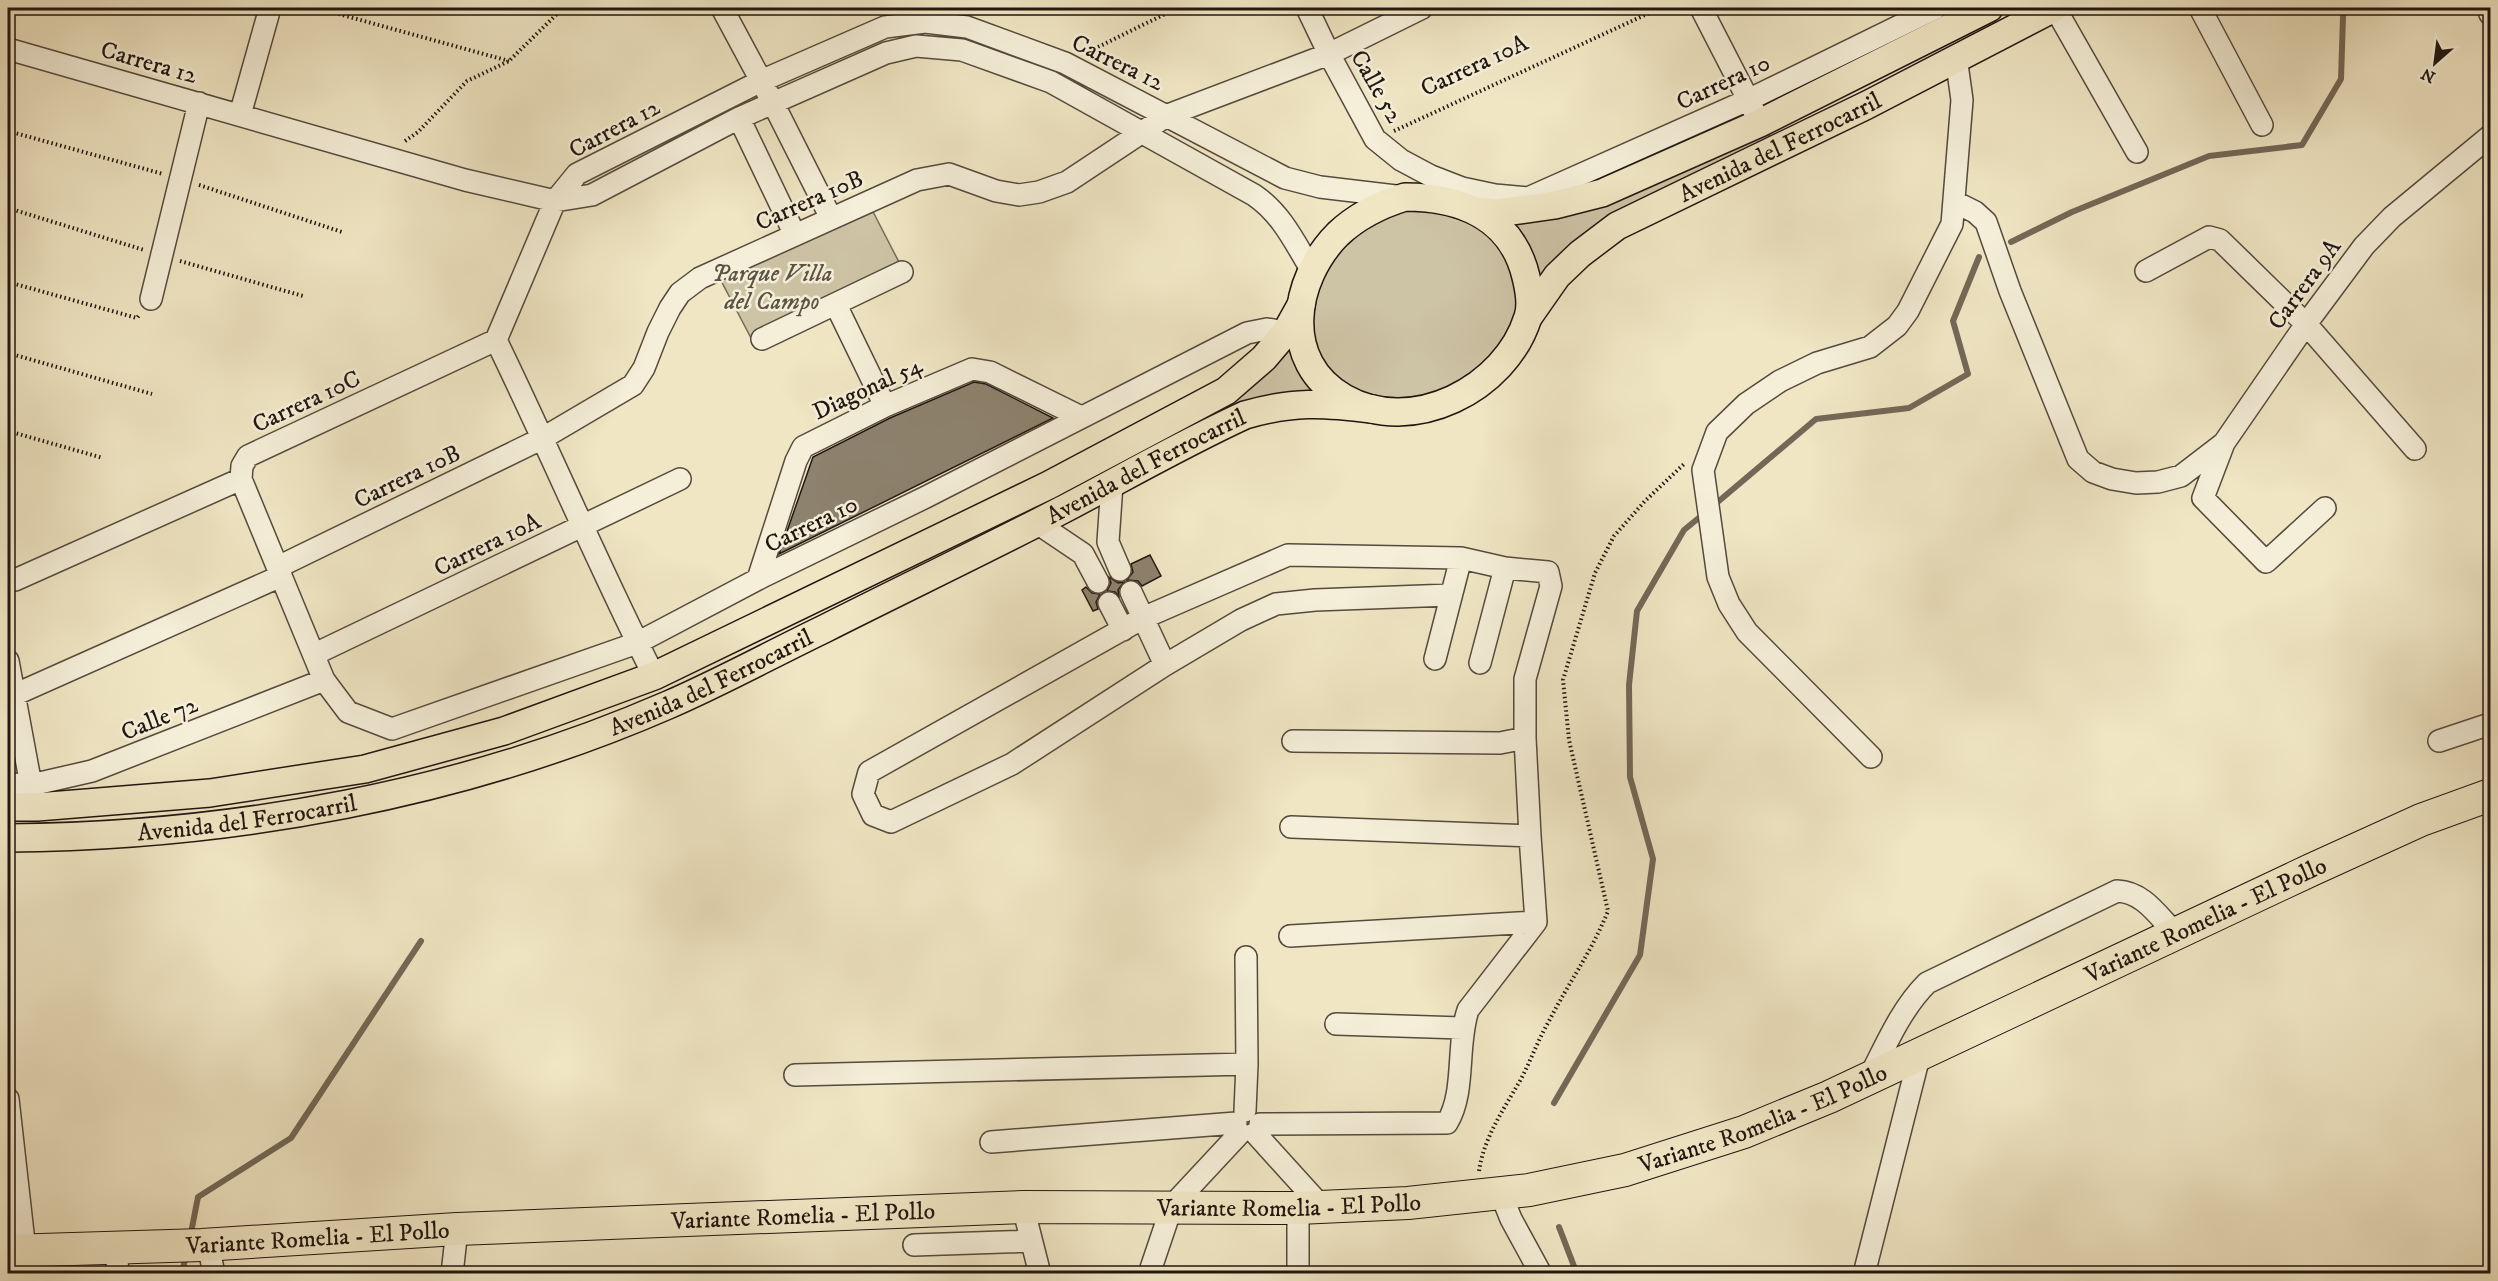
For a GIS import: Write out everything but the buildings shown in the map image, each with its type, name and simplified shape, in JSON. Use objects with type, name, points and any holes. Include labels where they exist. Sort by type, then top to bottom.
[{"type":"highway","name":"Variante Romelia - El Pollo","points":[[16,1251],[117,1260],[457,1229],[1023,1207],[1310,1207],[1408,1203],[1501,1194],[1595,1177],[1677,1155],[1744,1132],[1869,1078],[2421,820],[2490,795]]},
{"type":"main road","name":"Avenida del Ferrocarril","points":[[1479,211],[1497,213],[1555,205],[1602,193],[1754,111],[1989,8]]},
{"type":"main road","name":"Avenida del Ferrocarril","points":[[8,838],[133,833],[219,825],[289,815],[373,800],[517,761],[669,705],[1037,523],[1245,415],[1270,408],[1319,403],[1397,411],[1422,409],[1446,402],[1468,392],[1506,359],[1519,339],[1529,316],[1557,276],[1580,254],[1617,226],[1867,105],[2054,8]]},
{"type":"main road","points":[[1372,409],[1356,405],[1341,397],[1317,374],[1308,359],[1299,333],[1300,305],[1312,271],[1328,245],[1350,224],[1376,207],[1405,197],[1442,199],[1479,211],[1502,230],[1519,255],[1528,285],[1529,316]]},
{"type":"main road","name":"Avenida del Ferrocarril","points":[[8,807],[47,807],[210,793],[365,769],[504,731],[654,676],[1049,485],[1200,406],[1226,391],[1245,376],[1286,332],[1300,305]]},
{"type":"street","points":[[240,115],[270,8]]},
{"type":"street","points":[[723,8],[831,218]]},
{"type":"street","name":"Calle 52","points":[[1307,8],[1375,140],[1401,160],[1431,176],[1462,188],[1495,195],[1528,198]]},
{"type":"street","name":"Carrera 10B","points":[[14,695],[279,571],[543,438],[633,385],[644,368],[658,332],[680,293],[700,278],[917,180],[934,175],[949,174],[996,191],[1019,195],[1039,192],[1067,182],[1168,115],[1329,54],[1422,8]]},
{"type":"street","points":[[1701,8],[1754,111]]},
{"type":"street","name":"Carrera 10","points":[[1528,198],[1754,111],[1936,8]]},
{"type":"street","points":[[2054,8],[2137,152]]},
{"type":"street","points":[[2200,8],[2262,125]]},
{"type":"street","points":[[2488,8],[2490,14]]},
{"type":"street","name":"Carrera 12","points":[[555,201],[577,174],[761,81],[885,27],[925,22],[967,27],[1065,63],[1285,178],[1320,188],[1405,197]]},
{"type":"street","points":[[962,50],[967,27]]},
{"type":"street","name":"Carrera 12","points":[[8,49],[465,180],[555,201],[592,195],[739,118],[886,53],[916,45],[962,50],[1051,82],[1268,204],[1286,227],[1312,271]]},
{"type":"street","points":[[1871,757],[1747,632],[1729,604],[1718,577],[1703,470],[1717,432],[1746,404],[1780,381],[1817,363],[1870,347],[1897,326],[1908,311],[1952,224],[1962,100],[1956,57]]},
{"type":"street","points":[[151,299],[199,103]]},
{"type":"street","points":[[739,118],[795,235]]},
{"type":"street","name":"Carrera 9A","points":[[2325,508],[2266,562],[2203,498],[2224,443],[2306,324],[2364,246],[2392,217],[2490,136]]},
{"type":"street","points":[[555,201],[496,340],[654,676]]},
{"type":"street","points":[[1955,202],[1975,212],[1986,222],[2010,291],[2078,459],[2093,472],[2136,483],[2158,482],[2181,476],[2224,443]]},
{"type":"street","points":[[2146,270],[2209,237],[2220,240],[2306,324],[2415,448]]},
{"type":"street","points":[[762,339],[902,272]]},
{"type":"street","points":[[836,305],[885,406]]},
{"type":"street","name":"Carrera 10","points":[[324,680],[348,712],[392,729],[637,643],[758,579],[926,497],[1247,333],[1267,329],[1286,332]]},
{"type":"street","name":"Carrera 10C","points":[[241,479],[242,466],[248,456],[496,340]]},
{"type":"street","name":"Diagonal 54","points":[[758,579],[796,460],[803,447],[885,406],[972,369],[990,372],[1081,417]]},
{"type":"street","points":[[15,580],[241,479],[324,680]]},
{"type":"street","name":"Carrera 10A","points":[[315,654],[680,479]]},
{"type":"street","points":[[1112,484],[1108,542],[1120,570]]},
{"type":"street","points":[[1037,523],[1083,554],[1098,582]]},
{"type":"street","points":[[1083,554],[1108,542]]},
{"type":"street","points":[[991,1142],[1247,1125],[1447,1123],[1455,1110],[1462,1028],[1468,1010],[1536,922],[1525,738],[1525,680],[1551,586],[1548,572],[1505,568],[1461,558],[1288,555],[1143,618],[869,772],[863,794],[873,815],[891,822],[1012,764],[1165,665],[1241,620],[1276,604],[1315,600],[1450,595]]},
{"type":"street","points":[[1435,659],[1461,558]]},
{"type":"street","points":[[1479,663],[1505,568]]},
{"type":"street","points":[[1131,592],[1165,665]]},
{"type":"street","points":[[1109,603],[1123,630]]},
{"type":"street","points":[[8,661],[31,785]]},
{"type":"street","name":"Calle 72","points":[[8,784],[31,785],[92,771],[324,680]]},
{"type":"street","points":[[2439,741],[2490,724]]},
{"type":"street","points":[[1293,741],[1500,742],[1525,738]]},
{"type":"street","points":[[1290,827],[1530,836]]},
{"type":"street","points":[[1869,1078],[1904,1012],[1914,996],[1927,983],[2117,891],[2129,891],[2140,896],[2176,934]]},
{"type":"street","points":[[1290,936],[1536,922]]},
{"type":"street","points":[[1246,957],[1247,1125],[1310,1207],[1298,1274]]},
{"type":"street","points":[[1336,1024],[1462,1028]]},
{"type":"street","points":[[1864,1274],[1920,1053]]},
{"type":"street","points":[[795,1075],[1247,1064]]},
{"type":"street","points":[[8,1099],[16,1251]]},
{"type":"street","points":[[1149,1274],[1172,1206],[1247,1125]]},
{"type":"street","points":[[1501,1194],[1511,1219],[1541,1274]]},
{"type":"street","points":[[1023,1207],[1040,1274]]},
{"type":"street","points":[[452,1274],[457,1229]]},
{"type":"street","points":[[914,1245],[1031,1241]]},
{"type":"path","points":[[317,8],[509,61]]},
{"type":"path","points":[[385,157],[418,132],[467,81],[509,61],[563,8]]},
{"type":"path","points":[[1065,63],[1177,8]]},
{"type":"path","name":"Carrera 10A","points":[[1375,140],[1660,8]]},
{"type":"path","points":[[8,282],[137,318],[151,299]]},
{"type":"path","points":[[8,353],[152,394]]},
{"type":"path","points":[[8,431],[103,458]]},
{"type":"path","points":[[1479,1167],[1485,1145],[1495,1123],[1522,1078],[1548,1021],[1593,946],[1608,911],[1569,740],[1563,680],[1595,573],[1614,536],[1685,462]]},
{"type":"green space","points":[[1760,123],[1778,147],[1617,226],[1446,402],[1319,403],[1213,430],[1200,406],[1226,391],[1305,288],[1376,207],[1514,211]]},
{"type":"green space","name":"Parque Villa del Campo","points":[[868,202],[901,266],[751,338],[716,271]]},
{"type":"waterway","points":[[2011,242],[2072,212],[2209,156],[2302,145],[2341,79],[2343,17]]},
{"type":"waterway","points":[[1713,506],[1816,419],[1909,408],[1968,374],[1953,321],[1979,257]]},
{"type":"waterway","points":[[1554,1103],[1640,955],[1653,859],[1630,777],[1629,685],[1637,611],[1684,530],[1706,512]]},
{"type":"waterway","points":[[190,1238],[198,1197],[291,1138],[421,941]]},
{"type":"waterway","points":[[1559,1227],[1577,1274]]},
{"type":"waterway","points":[[182,1274],[186,1254]]}]
